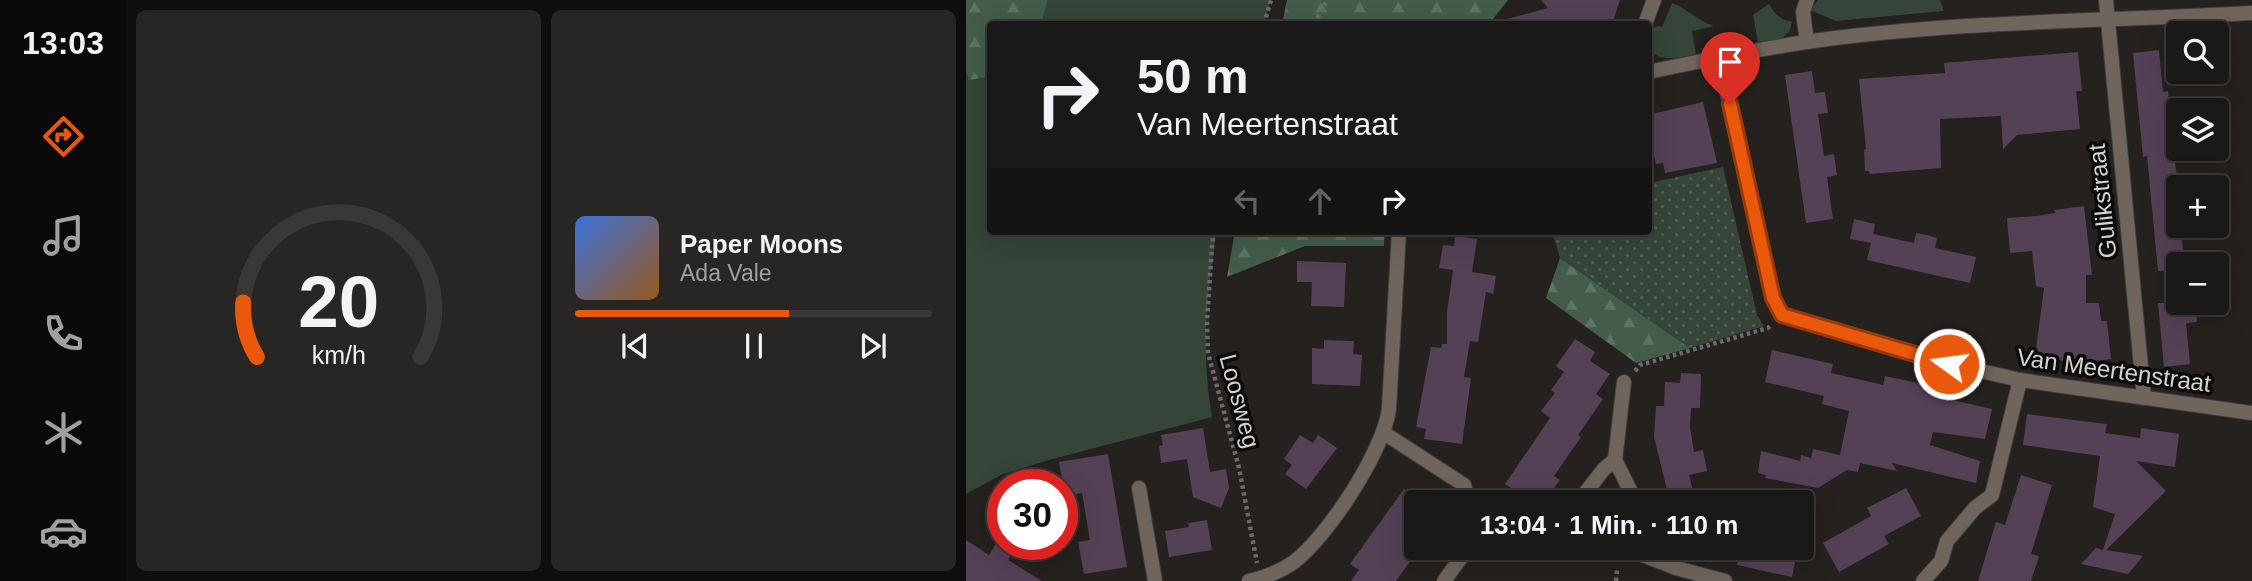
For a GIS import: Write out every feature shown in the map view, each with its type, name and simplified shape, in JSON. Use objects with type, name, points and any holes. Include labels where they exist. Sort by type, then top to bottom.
[{"type":"street","points":[[1646,21],[1654,0]]},
{"type":"street","points":[[1807,0],[1804,12],[1807,42]]},
{"type":"street","name":"Gulikstraat","points":[[2106,0],[2144,398]]},
{"type":"street","points":[[1652,71],[1807,42],[1942,29],[2252,13]]},
{"type":"street","points":[[1718,57],[1773,298],[1782,315]]},
{"type":"street","points":[[1254,580],[1284,569],[1320,536],[1360,478],[1384,433],[1389,409],[1399,235]]},
{"type":"street","name":"Van Meertenstraat","points":[[1782,315],[1925,358],[2020,380],[2252,413]]},
{"type":"street","points":[[1923,581],[1941,561],[1947,541],[1975,508],[1992,495],[2020,380]]},
{"type":"street","points":[[1624,382],[1615,460],[1630,490]]},
{"type":"street","points":[[1384,433],[1464,485],[1466,490]]},
{"type":"street","points":[[1588,490],[1615,460]]},
{"type":"street","points":[[1139,488],[1155,581]]},
{"type":"street","points":[[1444,581],[1459,560]]},
{"type":"street","points":[[1658,560],[1676,568],[1725,581]]},
{"type":"path","points":[[1265,21],[1271,0]]},
{"type":"path","points":[[1316,21],[1327,0]]},
{"type":"path","name":"Loosweg","points":[[1213,235],[1207,321],[1208,353],[1239,468],[1254,580]]},
{"type":"path","points":[[1624,382],[1640,365],[1768,328],[1782,315]]},
{"type":"green space","points":[[966,0],[1048,0],[1042,21],[987,21],[987,77],[969,80],[966,72]]},
{"type":"green space","points":[[1048,0],[1271,0],[1265,21],[1042,21]]},
{"type":"green space","points":[[1287,0],[1508,0],[1491,21],[1283,21]]},
{"type":"green space","points":[[1818,0],[1940,0],[1944,11],[1836,21],[1810,10]]},
{"type":"green space","points":[[1672,3],[1714,26],[1692,31],[1696,54],[1670,58],[1656,55],[1652,51],[1652,29],[1662,27]]},
{"type":"green space","points":[[1769,4],[1778,16],[1792,21],[1790,31],[1782,38],[1758,42],[1753,15]]},
{"type":"green space","points":[[966,72],[970,80],[987,77],[987,235],[1216,235],[1206,324],[1212,417],[1019,469],[987,469],[987,483],[966,494]]},
{"type":"green space","points":[[1723,167],[1757,315],[1764,326],[1690,348],[1560,258],[1553,235],[1652,235],[1652,182]]},
{"type":"green space","points":[[1234,235],[1385,235],[1384,246],[1305,246],[1227,277]]},
{"type":"green space","points":[[1560,258],[1690,348],[1636,363],[1546,298]]},
{"type":"building","points":[[1541,0],[1620,0],[1613,21],[1507,21],[1548,8]]},
{"type":"building","points":[[2159,50],[2163,92],[2168,91],[2166,161],[2175,161],[2177,175],[2166,175],[2166,238],[2182,238],[2183,252],[2166,252],[2166,271],[2158,271],[2147,156],[2143,157],[2133,53]]},
{"type":"building","points":[[2078,52],[2082,91],[2076,91],[2080,129],[2017,135],[2003,149],[2001,116],[1940,119],[1941,168],[1870,174],[1865,171],[1866,149],[1859,79],[1945,73],[1944,63]]},
{"type":"building","points":[[1812,71],[1815,93],[1825,92],[1828,113],[1818,114],[1824,156],[1834,154],[1837,175],[1827,177],[1833,219],[1806,223],[1785,75]]},
{"type":"building","points":[[1703,102],[1717,163],[1665,173],[1663,163],[1656,164],[1652,150],[1652,114]]},
{"type":"building","points":[[2084,206],[2092,275],[2086,275],[2086,303],[2099,303],[2101,321],[2107,321],[2111,359],[2081,363],[2035,357],[2044,288],[2036,286],[2032,251],[2010,253],[2007,218],[2037,216],[2055,213],[2054,210]]},
{"type":"building","points":[[1854,219],[1875,224],[1873,234],[1914,243],[1916,233],[1927,235],[1937,238],[1935,248],[1976,257],[1970,283],[1867,260],[1871,243],[1850,239]]},
{"type":"building","points":[[1455,236],[1477,239],[1472,272],[1496,276],[1493,294],[1486,292],[1478,342],[1470,341],[1464,377],[1471,378],[1462,444],[1424,439],[1426,429],[1416,427],[1431,347],[1441,348],[1442,344],[1447,344],[1447,312],[1453,270],[1439,268],[1443,245],[1454,246]]},
{"type":"building","points":[[1297,261],[1346,263],[1344,307],[1311,306],[1312,282],[1297,282]]},
{"type":"building","points":[[2158,303],[2166,303],[2166,315],[2196,315],[2197,322],[2186,323],[2190,364],[2164,367]]},
{"type":"building","points":[[1575,339],[1595,352],[1590,361],[1610,374],[1596,394],[1603,399],[1554,476],[1560,480],[1553,490],[1514,490],[1505,484],[1550,418],[1541,411],[1555,393],[1551,390],[1564,372],[1556,366]]},
{"type":"building","points":[[1324,340],[1354,341],[1353,354],[1362,355],[1360,386],[1312,384],[1312,348],[1324,349]]},
{"type":"building","points":[[1772,350],[1833,364],[1831,373],[1883,385],[1885,376],[1941,388],[1939,397],[1992,409],[1985,439],[1933,432],[1930,445],[1980,461],[1976,483],[1892,463],[1897,471],[1860,463],[1858,472],[1847,470],[1818,488],[1765,478],[1766,475],[1758,473],[1761,451],[1800,461],[1801,455],[1811,458],[1813,449],[1840,455],[1849,411],[1822,404],[1824,396],[1765,382]]},
{"type":"building","points":[[1681,373],[1701,374],[1700,408],[1691,408],[1690,427],[1694,452],[1703,450],[1707,471],[1689,475],[1693,490],[1667,490],[1654,437],[1656,406],[1664,406],[1665,382],[1680,383]]},
{"type":"building","points":[[2027,414],[2107,424],[2105,433],[2140,438],[2141,428],[2179,434],[2175,467],[2136,461],[2166,491],[2106,550],[2143,556],[2128,574],[2081,564],[2096,548],[2103,550],[2115,514],[2093,507],[2100,456],[2023,445]]},
{"type":"building","points":[[1203,428],[1210,472],[1226,469],[1229,488],[1221,508],[1193,497],[1187,459],[1161,463],[1161,435]]},
{"type":"building","points":[[1300,435],[1313,443],[1318,435],[1337,448],[1306,489],[1285,474],[1292,465],[1284,459]]},
{"type":"building","points":[[1108,454],[1127,567],[1084,574],[1078,542],[1090,540],[1082,493],[1078,494],[1078,469],[1060,469],[1059,462]]},
{"type":"building","points":[[2021,475],[2052,485],[2031,554],[2039,556],[2031,581],[1978,581],[1996,522],[2005,525]]},
{"type":"building","points":[[1906,488],[1921,516],[1884,536],[1889,544],[1839,572],[1823,543],[1871,516],[1867,508]]},
{"type":"building","points":[[1406,490],[1404,560],[1411,560],[1396,581],[1351,581],[1359,570],[1350,564]]},
{"type":"building","points":[[1207,520],[1212,550],[1169,557],[1165,531],[1189,527],[1188,523]]},
{"type":"building","points":[[966,540],[987,554],[987,560],[1008,560],[1042,581],[966,581]]},
{"type":"building","points":[[1738,560],[1796,560],[1792,577],[1737,565]]},
{"type":"route","points":[[1730,104],[1773,298],[1782,315],[1949,364]]}]
